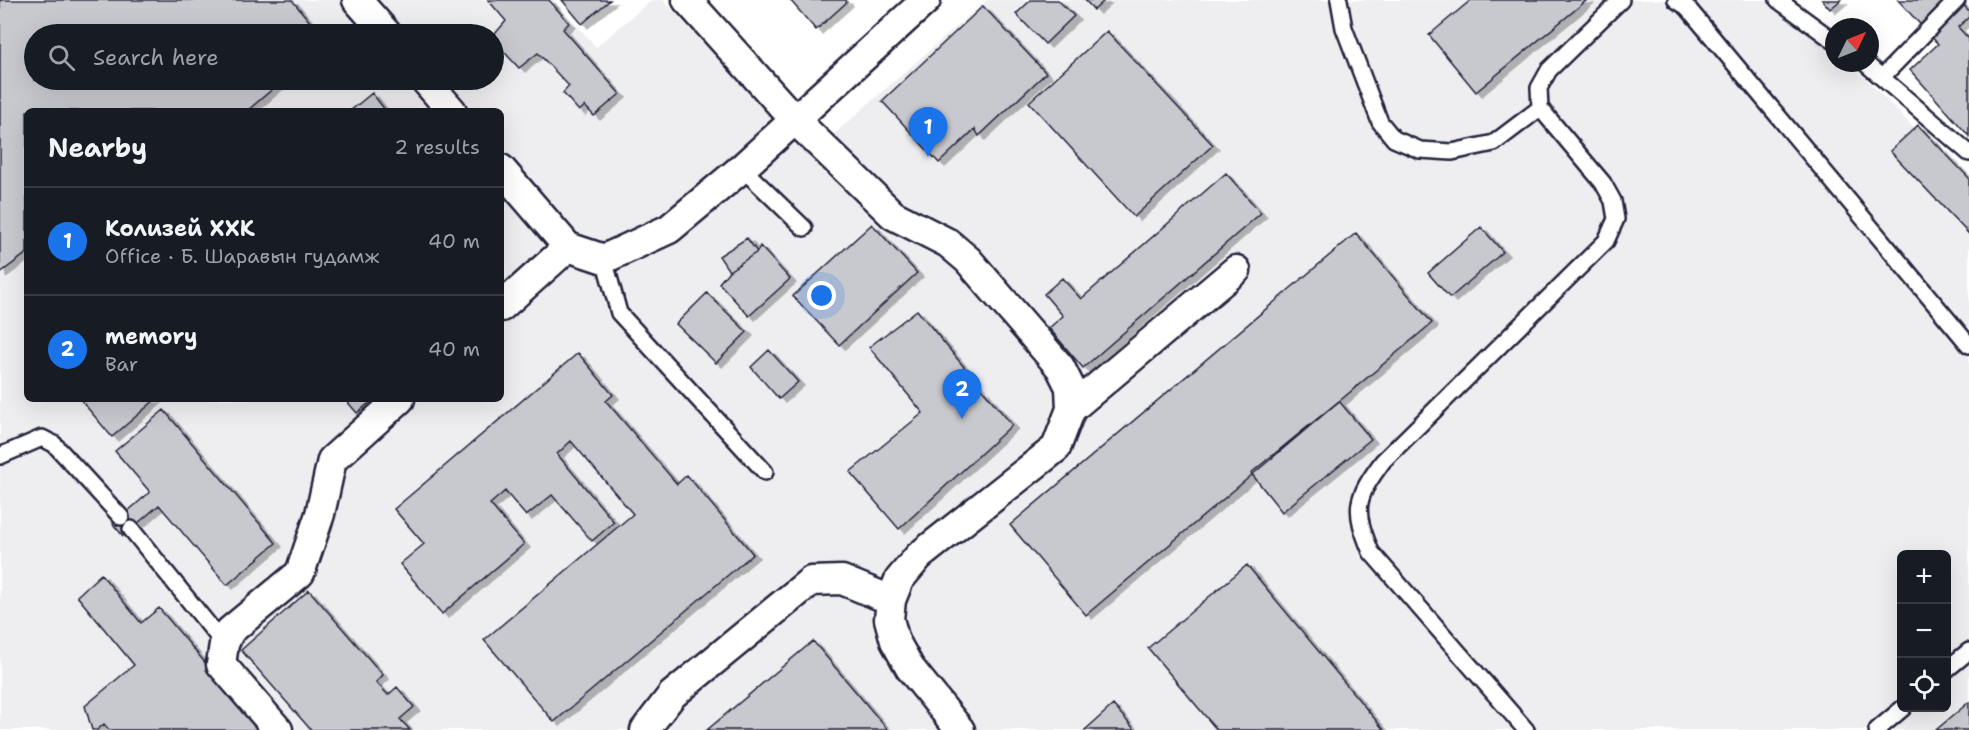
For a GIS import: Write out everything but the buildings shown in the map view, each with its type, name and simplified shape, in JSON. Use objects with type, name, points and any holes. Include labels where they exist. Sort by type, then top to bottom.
[{"type":"street","points":[[357,0],[378,24]]},
{"type":"street","points":[[687,0],[794,119],[893,214],[948,243],[968,260],[1060,367],[1070,387],[1071,410],[1056,448],[919,556],[899,580],[891,600],[889,619],[895,641],[910,668],[960,730]]},
{"type":"street","points":[[504,172],[568,247],[604,259],[669,229],[742,168],[926,0]]},
{"type":"street","points":[[434,90],[449,108]]},
{"type":"street","points":[[504,304],[568,247]]},
{"type":"street","points":[[1071,410],[1236,270]]},
{"type":"street","points":[[278,730],[221,664],[224,644],[230,631],[300,573],[320,514],[332,460],[397,402]]},
{"type":"street","points":[[645,730],[672,695],[811,581],[842,580],[891,600]]},
{"type":"lane","points":[[1339,0],[1344,28],[1380,122],[1394,139],[1420,150],[1452,152],[1494,143],[1540,108]]},
{"type":"lane","points":[[1526,730],[1371,552],[1361,529],[1357,507],[1367,483],[1383,461],[1591,258],[1606,240],[1616,219],[1613,201],[1603,183],[1540,108],[1539,88],[1549,70],[1621,0]]},
{"type":"lane","points":[[1676,0],[1687,7],[1969,345]]},
{"type":"lane","points":[[1778,0],[1825,34]]},
{"type":"lane","points":[[1883,76],[1957,0]]},
{"type":"lane","points":[[1877,72],[1969,153]]},
{"type":"lane","points":[[742,168],[804,228]]},
{"type":"lane","points":[[604,259],[619,313],[765,472]]},
{"type":"lane","points":[[0,456],[42,438],[54,444],[121,517]]},
{"type":"lane","points":[[131,529],[224,644]]},
{"type":"lane","points":[[1951,667],[1969,651]]},
{"type":"lane","points":[[1877,730],[1898,712]]},
{"type":"shaded area","points":[[0,0],[554,0],[596,47],[652,0],[663,0],[810,155],[987,0],[1793,0],[1825,35],[1825,72],[1859,72],[1969,184],[1969,730],[0,730]]},
{"type":"place","name":"Колизей ХХК","points":[[928,157]]},
{"type":"place","name":"memory","points":[[962,419]]}]
